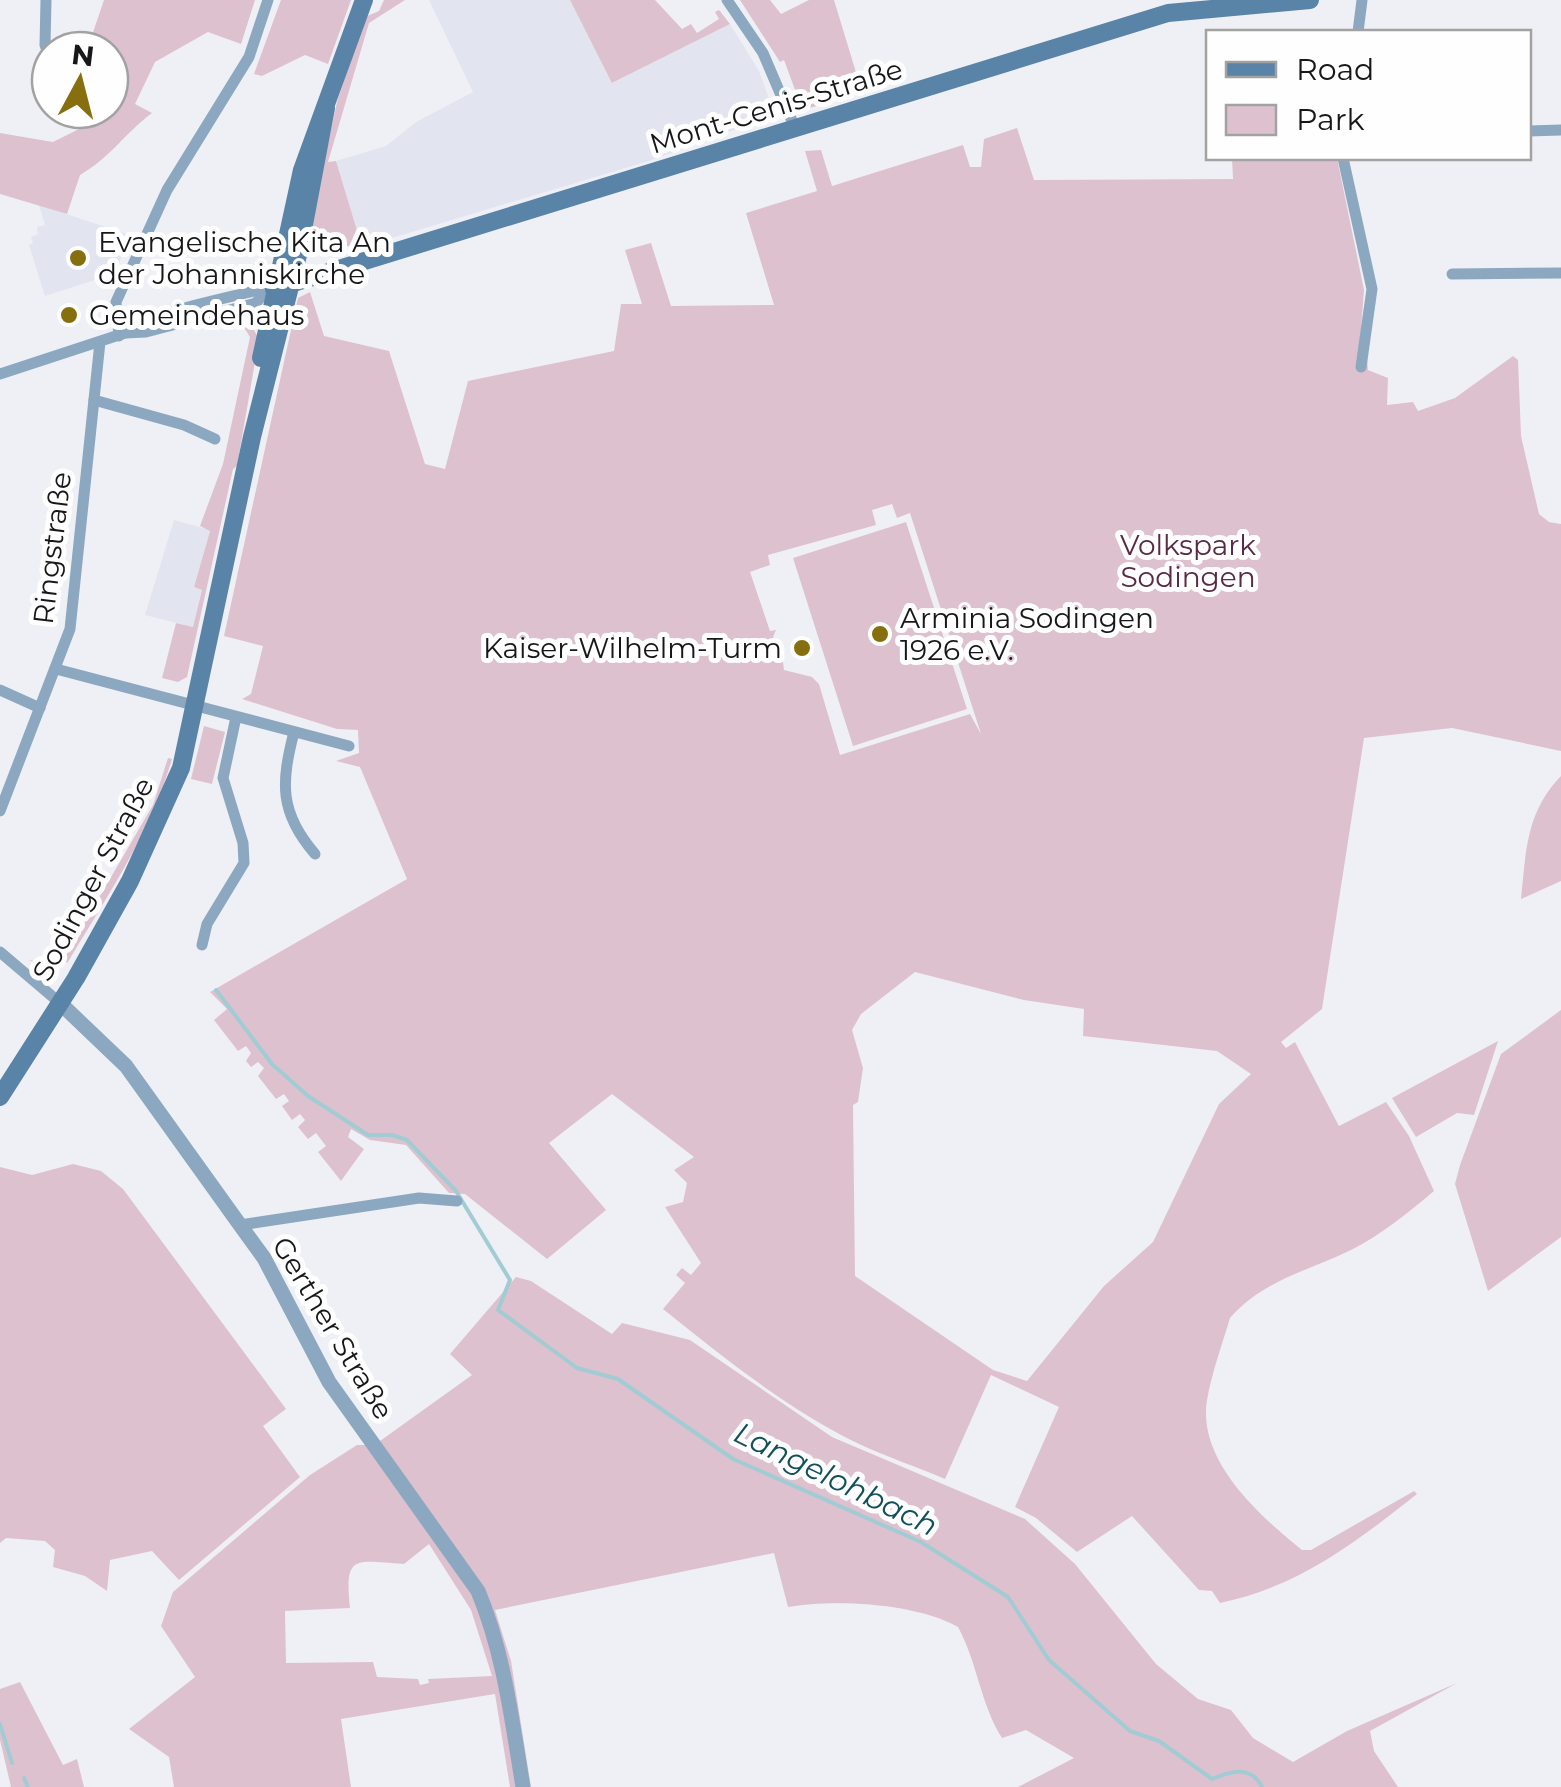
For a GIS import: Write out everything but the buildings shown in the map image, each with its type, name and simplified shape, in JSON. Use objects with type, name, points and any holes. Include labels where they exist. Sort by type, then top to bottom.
[{"type":"main road","name":"Sodinger Straße","points":[[0,1097],[60,1003],[156,831],[181,768],[252,437],[302,170],[364,0]]},
{"type":"main road","name":"Mont-Cenis-Straße","points":[[277,288],[1168,13],[1310,0]]},
{"type":"street","points":[[45,30],[46,0]]},
{"type":"street","points":[[122,335],[116,302],[167,190],[249,57],[268,0]]},
{"type":"street","points":[[727,0],[763,53],[796,128]]},
{"type":"street","points":[[1358,30],[1362,0]]},
{"type":"street","points":[[1531,131],[1561,130]]},
{"type":"street","points":[[1344,160],[1372,290],[1362,367]]},
{"type":"street","points":[[1452,274],[1561,273]]},
{"type":"street","name":"Mont-Cenis-Straße","points":[[0,374],[122,335],[134,324],[277,288]]},
{"type":"street","name":"Ringstraße","points":[[0,810],[56,669],[77,584],[100,342]]},
{"type":"street","points":[[94,400],[184,424],[215,439]]},
{"type":"street","points":[[56,669],[349,746]]},
{"type":"street","points":[[0,690],[40,708]]},
{"type":"street","points":[[202,945],[206,924],[244,863],[243,842],[222,778],[236,717]]},
{"type":"street","points":[[294,732],[283,774],[284,792],[295,826],[316,854]]},
{"type":"street","name":"Gerther Straße","points":[[0,952],[126,1066],[264,1258],[329,1382],[478,1590],[504,1674],[523,1787]]},
{"type":"street","points":[[240,1225],[419,1198],[457,1201]]},
{"type":"shaded area","points":[[429,0],[570,0],[613,83],[730,24],[759,71],[775,115],[652,160],[362,247],[336,161],[386,146],[416,122],[473,92]]},
{"type":"shaded area","name":"Evangelische Kita An der Johanniskirche","points":[[39,205],[130,235],[109,289],[104,277],[45,296],[29,245],[33,243],[31,237],[38,234],[37,227],[45,225]]},
{"type":"shaded area","points":[[174,520],[210,530],[194,587],[202,590],[193,627],[145,615]]},
{"type":"green space","points":[[104,0],[255,0],[241,44],[208,32],[155,62],[135,104],[152,113],[80,175],[67,214],[0,194],[0,133],[53,142],[77,130],[130,130],[130,30],[94,30]]},
{"type":"green space","points":[[281,0],[351,0],[328,64],[305,55],[262,76],[254,74]]},
{"type":"green space","points":[[384,0],[405,0],[369,23],[328,162],[336,161],[362,247],[348,246],[325,255],[314,246],[306,247],[337,102],[365,17],[379,11]]},
{"type":"green space","points":[[570,0],[655,0],[682,29],[691,24],[697,33],[719,19],[715,12],[719,10],[730,24],[612,83]]},
{"type":"green space","points":[[740,0],[770,0],[781,14],[809,0],[834,0],[862,92],[810,108],[801,106],[784,60],[780,62]]},
{"type":"green space","name":"Volkspark Sodingen","points":[[1017,128],[1034,180],[1233,179],[1232,160],[1337,160],[1364,290],[1359,358],[1367,359],[1368,370],[1388,378],[1387,405],[1413,402],[1418,411],[1455,398],[1513,356],[1518,360],[1521,436],[1539,514],[1549,522],[1561,524],[1561,751],[1452,728],[1364,738],[1322,1009],[1281,1042],[1286,1048],[1295,1042],[1339,1126],[1386,1102],[1409,1136],[1434,1191],[1362,1244],[1271,1285],[1243,1305],[1230,1318],[1207,1400],[1206,1423],[1222,1465],[1251,1504],[1302,1550],[1311,1550],[1414,1491],[1417,1494],[1325,1561],[1275,1586],[1220,1603],[1212,1591],[1199,1590],[1132,1516],[1077,1552],[1036,1518],[1015,1507],[1059,1407],[991,1375],[945,1479],[859,1444],[807,1415],[663,1309],[685,1283],[676,1275],[682,1268],[691,1275],[701,1263],[665,1207],[683,1202],[687,1183],[674,1170],[694,1157],[612,1094],[549,1143],[606,1210],[547,1259],[465,1194],[449,1193],[406,1145],[370,1140],[351,1129],[348,1137],[364,1149],[341,1181],[318,1152],[326,1146],[316,1133],[308,1139],[298,1127],[305,1120],[300,1114],[292,1120],[282,1106],[289,1101],[284,1094],[276,1099],[258,1076],[264,1068],[258,1062],[251,1067],[246,1061],[251,1053],[246,1046],[238,1051],[214,1020],[227,1009],[210,992],[407,879],[360,767],[336,761],[359,753],[358,730],[337,729],[242,699],[251,694],[263,646],[224,636],[298,298],[310,292],[324,336],[389,351],[425,464],[445,469],[468,381],[614,351],[621,304],[642,304],[625,250],[651,243],[671,306],[774,305],[746,213],[817,191],[805,151],[821,150],[832,186],[963,145],[970,167],[981,167],[984,139]],"holes":[[[892,504],[897,518],[910,513],[981,734],[970,714],[840,755],[819,684],[812,677],[784,670],[781,647],[773,637],[776,630],[770,631],[750,572],[770,565],[768,555],[876,525],[872,510]],[[915,972],[1024,1000],[1084,1009],[1083,1036],[1217,1051],[1251,1074],[1219,1104],[1153,1242],[1104,1286],[1027,1381],[993,1370],[855,1276],[853,1105],[858,1102],[863,1068],[852,1030],[861,1014]]]},
{"type":"green space","points":[[233,318],[249,321],[259,339],[237,466],[233,469],[187,677],[178,682],[162,678],[176,623],[193,627],[202,590],[194,587],[210,531],[200,526],[223,464],[250,337],[245,329],[236,327]]},
{"type":"green space","name":"Arminia Sodingen 1926 e.V.","points":[[906,522],[967,709],[853,746],[793,558]]},
{"type":"green space","points":[[204,726],[225,732],[212,784],[191,779]]},
{"type":"green space","points":[[168,758],[172,759],[163,787],[140,839],[68,962],[51,968],[28,960],[55,964],[65,956],[153,805]]},
{"type":"green space","points":[[1561,776],[1561,881],[1521,899],[1534,818]]},
{"type":"green space","points":[[1561,1010],[1561,1237],[1488,1291],[1455,1184],[1501,1054]]},
{"type":"green space","points":[[1498,1041],[1474,1115],[1457,1113],[1416,1137],[1392,1098]]},
{"type":"green space","points":[[73,1164],[101,1171],[123,1189],[286,1409],[263,1426],[300,1477],[179,1580],[152,1551],[110,1560],[107,1591],[85,1576],[53,1567],[55,1550],[45,1541],[6,1538],[0,1543],[0,1167],[32,1175]]},
{"type":"green space","points":[[516,1277],[531,1281],[612,1334],[622,1323],[690,1340],[832,1437],[1025,1519],[1075,1564],[1156,1664],[1198,1699],[1231,1710],[1253,1738],[1293,1762],[1347,1731],[1457,1683],[1370,1731],[1374,1751],[1398,1787],[1018,1787],[1074,1758],[1026,1730],[1002,1738],[958,1627],[920,1613],[874,1605],[828,1603],[788,1607],[774,1553],[495,1610],[511,1661],[531,1787],[510,1787],[495,1694],[341,1719],[351,1787],[174,1787],[169,1757],[129,1729],[195,1677],[161,1626],[173,1592],[310,1475],[357,1445],[365,1445],[434,1538],[380,1441],[472,1375],[450,1354]],"holes":[[[429,1544],[471,1610],[492,1676],[428,1679],[429,1683],[420,1685],[418,1679],[377,1677],[373,1662],[286,1663],[285,1611],[350,1608],[349,1578],[356,1564],[404,1564]]]},
{"type":"green space","points":[[20,1682],[63,1765],[77,1759],[84,1787],[11,1787],[0,1740],[0,1689]]},
{"type":"waterway","name":"Langelohbach","points":[[216,990],[272,1064],[308,1096],[368,1135],[392,1135],[407,1140],[456,1191],[510,1280],[498,1310],[577,1368],[618,1379],[733,1459],[921,1542],[1008,1597],[1049,1660],[1130,1731],[1159,1741],[1212,1779],[1233,1772],[1246,1773],[1262,1787]]},
{"type":"waterway","points":[[0,1724],[12,1763]]},
{"type":"waterway","points":[[24,1778],[28,1787]]},
{"type":"place","name":"Evangelische Kita An der Johanniskirche","points":[[78,258]]},
{"type":"place","name":"Gemeindehaus","points":[[69,315]]},
{"type":"place","name":"Arminia Sodingen 1926 e.V.","points":[[880,634]]},
{"type":"place","name":"Kaiser-Wilhelm-Turm","points":[[802,648]]}]
